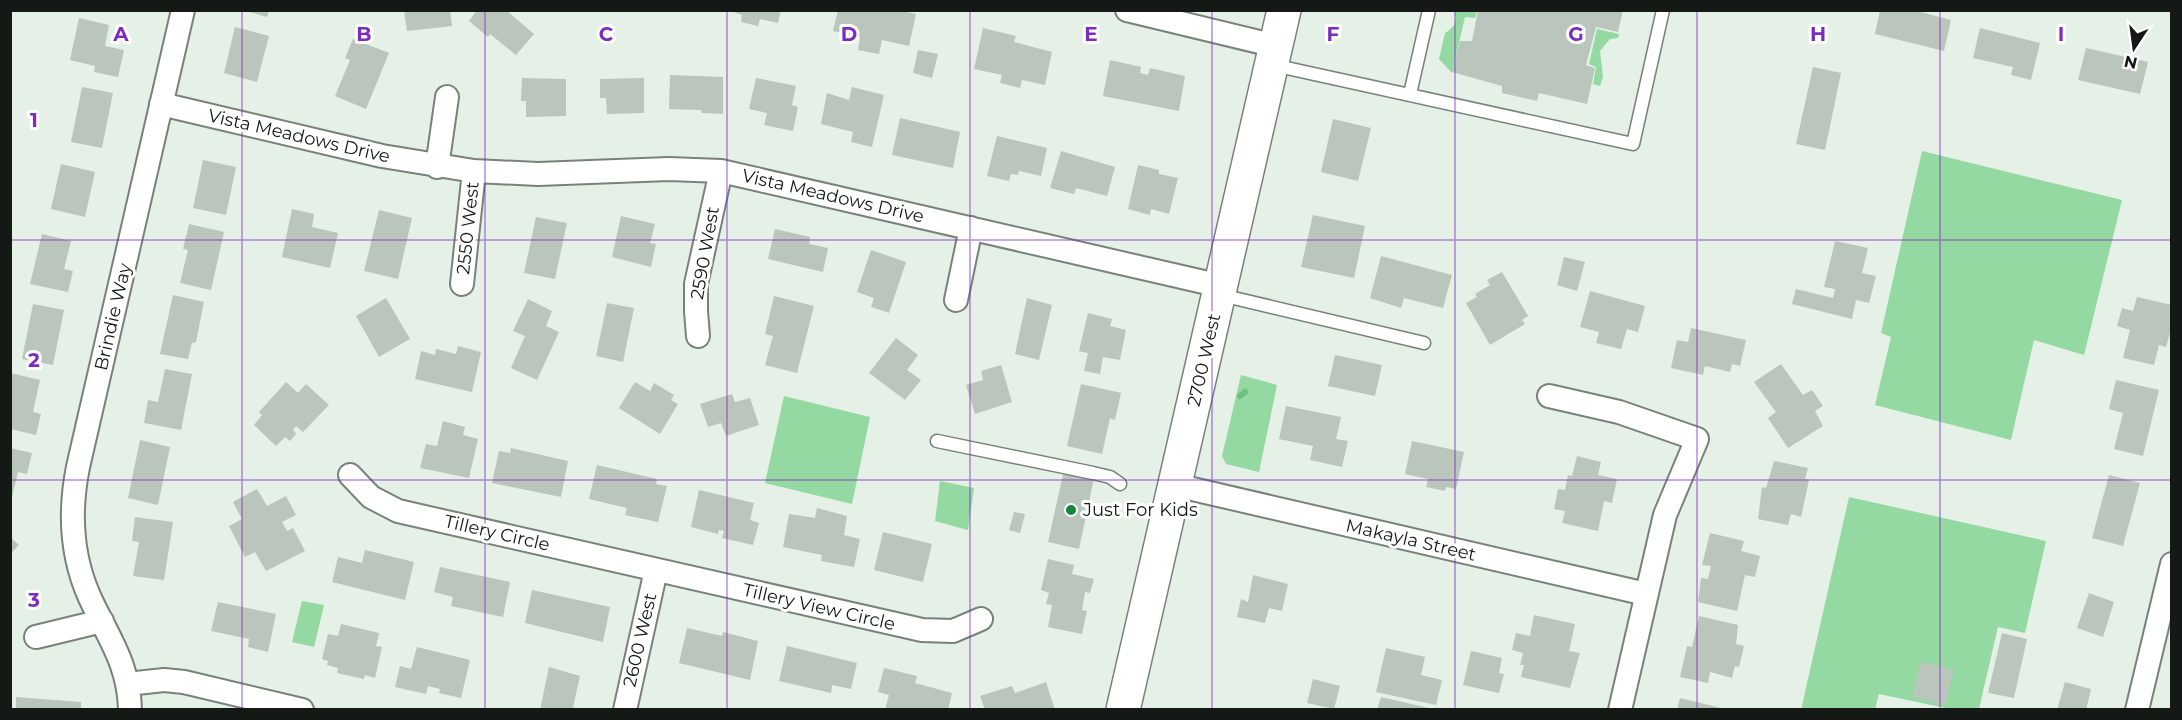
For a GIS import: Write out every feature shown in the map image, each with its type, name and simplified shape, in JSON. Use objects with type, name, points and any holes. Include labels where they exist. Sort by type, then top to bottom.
[{"type":"main road","name":"2700 West","points":[[1123,710],[1284,10]]},
{"type":"street","name":"Brindie Way","points":[[130,710],[127,684],[113,642],[90,599],[76,557],[72,503],[78,467],[183,10]]},
{"type":"street","points":[[1127,10],[1274,55]]},
{"type":"street","points":[[437,167],[447,97]]},
{"type":"street","name":"Vista Meadows Drive","points":[[161,104],[437,167],[538,174],[678,169],[721,171],[970,228],[1220,290]]},
{"type":"street","name":"2550 West","points":[[462,284],[474,171]]},
{"type":"street","name":"2590 West","points":[[698,336],[696,284],[721,171]]},
{"type":"street","points":[[956,300],[970,228]]},
{"type":"street","points":[[1549,396],[1619,412],[1697,439],[1665,515],[1620,710]]},
{"type":"street","name":"Tillery Circle","points":[[350,475],[371,497],[398,511],[656,570]]},
{"type":"street","name":"Makayla Street","points":[[1175,485],[1646,594]]},
{"type":"street","points":[[2137,710],[2172,564]]},
{"type":"street","name":"Tillery View Circle","points":[[656,570],[922,630],[953,631],[981,619]]},
{"type":"street","name":"2600 West","points":[[625,710],[656,570]]},
{"type":"street","points":[[36,637],[102,621]]},
{"type":"street","points":[[127,684],[184,682],[302,710]]},
{"type":"lane","points":[[1410,94],[1429,10]]},
{"type":"lane","points":[[1274,55],[1410,94],[1633,144],[1663,10]]},
{"type":"lane","points":[[1220,290],[1252,304],[1424,343]]},
{"type":"lane","points":[[937,441],[1093,473],[1110,477],[1120,484]]},
{"type":"green space","points":[[1454,11],[1477,11],[1475,18],[1465,17],[1452,73],[1439,59],[1445,33],[1451,29],[1455,21]]},
{"type":"green space","points":[[1597,29],[1619,34],[1618,38],[1610,39],[1600,51],[1603,77],[1600,86],[1593,84],[1596,67],[1589,64]]},
{"type":"green space","points":[[1922,151],[2122,200],[2084,355],[2034,340],[2011,440],[1875,405],[1891,337],[1881,333]]},
{"type":"green space","points":[[1241,375],[1277,385],[1259,472],[1226,464],[1222,456]]},
{"type":"green space","points":[[784,396],[870,417],[852,504],[765,483]]},
{"type":"green space","points":[[940,481],[974,488],[968,530],[935,521]]},
{"type":"green space","points":[[1849,497],[2046,541],[2025,633],[1998,627],[1979,709],[1950,709],[1879,694],[1875,709],[1801,710]]},
{"type":"green space","points":[[302,601],[324,605],[314,647],[292,642]]},
{"type":"building","points":[[243,10],[269,10],[267,17]]},
{"type":"building","points":[[404,10],[450,10],[452,26],[407,31]]},
{"type":"building","points":[[477,10],[506,10],[534,34],[516,55],[490,34],[488,37],[469,21]]},
{"type":"building","points":[[728,10],[781,10],[778,23],[760,19],[758,26],[741,22],[742,15]]},
{"type":"building","points":[[838,10],[899,10],[916,14],[909,46],[882,40],[879,54],[858,50],[860,37],[833,31]]},
{"type":"building","points":[[1478,10],[1623,10],[1618,32],[1596,27],[1586,65],[1595,68],[1587,104],[1539,93],[1537,101],[1502,93],[1502,86],[1452,72],[1460,41],[1472,41]]},
{"type":"building","points":[[1880,10],[1913,10],[1951,20],[1944,51],[1875,34]]},
{"type":"building","points":[[79,18],[109,25],[105,46],[124,50],[118,77],[94,72],[95,66],[70,60]]},
{"type":"building","points":[[235,27],[269,36],[257,82],[224,73]]},
{"type":"building","points":[[983,28],[1016,36],[1014,42],[1052,52],[1045,85],[1022,80],[1020,88],[1000,83],[1002,75],[974,69]]},
{"type":"building","points":[[1980,28],[2040,43],[2031,80],[2011,75],[2013,67],[1973,58]]},
{"type":"building","points":[[353,39],[389,53],[366,109],[335,96],[350,60],[345,58]]},
{"type":"building","points":[[2086,48],[2148,62],[2140,94],[2078,80]]},
{"type":"building","points":[[918,50],[938,54],[932,78],[913,73]]},
{"type":"building","points":[[1110,60],[1141,67],[1140,73],[1148,75],[1150,68],[1185,76],[1179,111],[1103,96]]},
{"type":"building","points":[[1813,67],[1841,73],[1825,150],[1796,144]]},
{"type":"building","points":[[670,75],[723,77],[723,114],[702,113],[701,110],[669,109]]},
{"type":"building","points":[[522,78],[566,79],[566,116],[526,117],[526,101],[521,101]]},
{"type":"building","points":[[644,78],[644,113],[607,114],[606,98],[600,98],[600,79]]},
{"type":"building","points":[[756,78],[796,86],[792,105],[798,107],[793,131],[764,125],[767,113],[749,109]]},
{"type":"building","points":[[82,87],[113,93],[102,148],[71,142]]},
{"type":"building","points":[[852,87],[884,95],[872,147],[851,142],[853,132],[821,124],[827,93],[849,100]]},
{"type":"building","points":[[900,118],[960,132],[953,168],[892,155]]},
{"type":"building","points":[[1333,119],[1371,128],[1358,181],[1321,172]]},
{"type":"building","points":[[997,136],[1047,148],[1041,176],[1019,171],[1018,175],[1011,174],[1009,181],[987,176]]},
{"type":"building","points":[[1061,151],[1115,167],[1107,196],[1076,188],[1074,194],[1050,188]]},
{"type":"building","points":[[203,160],[236,167],[226,215],[193,208]]},
{"type":"building","points":[[61,164],[95,172],[85,217],[51,209]]},
{"type":"building","points":[[1138,165],[1159,170],[1159,174],[1178,178],[1169,214],[1151,209],[1150,215],[1128,209]]},
{"type":"building","points":[[292,209],[314,214],[312,227],[338,233],[330,268],[282,257]]},
{"type":"building","points":[[379,210],[412,218],[398,279],[364,271]]},
{"type":"building","points":[[1313,215],[1365,226],[1354,278],[1301,267]]},
{"type":"building","points":[[621,216],[655,224],[650,243],[656,244],[651,267],[612,257]]},
{"type":"building","points":[[536,217],[567,223],[555,279],[524,273]]},
{"type":"building","points":[[189,224],[224,232],[211,290],[180,283],[188,250],[183,249]]},
{"type":"building","points":[[775,229],[810,237],[809,244],[828,248],[823,272],[768,259]]},
{"type":"building","points":[[42,234],[71,241],[64,269],[73,271],[68,292],[30,284]]},
{"type":"building","points":[[1835,241],[1868,248],[1862,273],[1876,276],[1869,303],[1856,300],[1852,319],[1792,304],[1796,289],[1833,298],[1835,289],[1824,287]]},
{"type":"building","points":[[871,250],[906,262],[889,313],[871,307],[874,298],[857,292]]},
{"type":"building","points":[[1381,256],[1452,275],[1443,308],[1404,298],[1401,308],[1370,298]]},
{"type":"building","points":[[1564,257],[1585,262],[1577,291],[1557,285]]},
{"type":"building","points":[[1502,272],[1528,316],[1522,320],[1525,324],[1490,345],[1466,303],[1490,285],[1487,280]]},
{"type":"building","points":[[1590,291],[1645,306],[1638,332],[1627,329],[1621,349],[1596,343],[1599,332],[1580,327]]},
{"type":"building","points":[[173,295],[204,302],[196,342],[192,343],[188,359],[160,354]]},
{"type":"building","points":[[774,296],[814,306],[797,373],[765,365],[773,336],[765,334]]},
{"type":"building","points":[[2137,297],[2172,305],[2172,326],[2166,347],[2159,345],[2154,365],[2123,358],[2130,330],[2117,326],[2122,308],[2133,311]]},
{"type":"building","points":[[386,298],[410,339],[379,357],[356,316]]},
{"type":"building","points":[[1027,298],[1052,305],[1039,360],[1015,354]]},
{"type":"building","points":[[528,299],[552,311],[546,326],[559,332],[537,380],[511,368],[525,336],[513,331]]},
{"type":"building","points":[[607,303],[634,308],[623,362],[596,356]]},
{"type":"building","points":[[33,304],[64,310],[53,365],[22,359]]},
{"type":"building","points":[[1088,313],[1112,319],[1110,326],[1126,330],[1120,360],[1103,357],[1100,374],[1084,371],[1088,353],[1079,351]]},
{"type":"building","points":[[1691,328],[1746,340],[1740,366],[1732,364],[1730,372],[1705,366],[1703,375],[1671,368],[1677,340],[1688,342]]},
{"type":"building","points":[[896,338],[918,355],[907,370],[921,380],[905,400],[869,373]]},
{"type":"building","points":[[458,346],[481,352],[472,392],[415,379],[421,351],[435,355],[436,349],[456,354]]},
{"type":"building","points":[[1335,355],[1382,365],[1375,396],[1328,386]]},
{"type":"building","points":[[1781,364],[1803,395],[1812,390],[1823,406],[1815,411],[1823,426],[1788,448],[1768,418],[1776,412],[1754,382]]},
{"type":"building","points":[[1001,365],[1012,402],[975,414],[966,385],[983,380],[981,371]]},
{"type":"building","points":[[165,369],[192,374],[181,430],[144,423],[148,400],[158,402]]},
{"type":"building","points":[[11,373],[40,380],[33,412],[41,414],[36,435],[10,429]]},
{"type":"building","points":[[2116,380],[2159,390],[2143,456],[2114,449],[2123,413],[2109,409]]},
{"type":"building","points":[[286,382],[298,393],[306,384],[329,405],[303,432],[296,426],[293,430],[296,434],[290,441],[285,437],[276,446],[254,425],[262,415],[259,412]]},
{"type":"building","points":[[635,382],[650,391],[654,383],[674,395],[671,400],[678,404],[660,434],[619,408]]},
{"type":"building","points":[[1081,384],[1121,393],[1115,420],[1110,418],[1102,454],[1067,446]]},
{"type":"building","points":[[732,394],[735,402],[750,398],[759,425],[726,436],[721,423],[708,427],[700,404]]},
{"type":"building","points":[[1286,406],[1341,417],[1336,439],[1348,441],[1342,467],[1310,460],[1313,446],[1279,439]]},
{"type":"building","points":[[443,421],[465,427],[463,435],[478,439],[469,478],[420,468],[426,444],[437,446]]},
{"type":"building","points":[[140,440],[170,447],[158,505],[128,498]]},
{"type":"building","points":[[1412,441],[1464,452],[1456,489],[1446,487],[1445,491],[1426,487],[1428,479],[1405,474]]},
{"type":"building","points":[[10,448],[32,453],[27,474],[18,472],[11,501]]},
{"type":"building","points":[[511,448],[568,461],[561,497],[492,483],[499,451],[510,453]]},
{"type":"building","points":[[1577,456],[1601,462],[1598,475],[1617,479],[1612,503],[1604,501],[1598,531],[1562,523],[1565,511],[1554,509],[1558,489],[1565,490],[1568,475],[1572,476]]},
{"type":"building","points":[[1774,461],[1808,468],[1805,479],[1809,480],[1801,517],[1791,514],[1788,525],[1758,519],[1762,487],[1766,488]]},
{"type":"building","points":[[597,465],[657,479],[656,484],[667,486],[658,522],[625,515],[627,508],[589,499]]},
{"type":"building","name":"Just For Kids","points":[[1064,470],[1094,478],[1079,549],[1048,542]]},
{"type":"building","points":[[2109,475],[2140,483],[2123,546],[2092,538]]},
{"type":"building","points":[[257,489],[267,506],[286,496],[296,515],[282,522],[287,531],[293,528],[305,551],[266,571],[255,552],[245,557],[229,526],[242,519],[233,502]]},
{"type":"building","points":[[699,490],[754,503],[750,520],[759,523],[753,545],[722,538],[724,531],[719,530],[718,534],[691,527]]},
{"type":"building","points":[[817,508],[847,516],[844,535],[860,539],[854,567],[821,561],[822,555],[783,547],[789,514],[815,518]]},
{"type":"building","points":[[1014,512],[1025,514],[1020,533],[1009,530]]},
{"type":"building","points":[[135,517],[173,522],[164,580],[133,576],[139,542],[132,541]]},
{"type":"building","points":[[883,532],[932,544],[923,582],[874,570]]},
{"type":"building","points":[[1710,533],[1744,541],[1741,551],[1760,556],[1755,577],[1745,575],[1737,611],[1698,602],[1701,578],[1708,579],[1711,566],[1702,565]]},
{"type":"building","points":[[10,537],[19,545],[10,554]]},
{"type":"building","points":[[365,550],[414,562],[405,600],[332,582],[338,557],[362,563]]},
{"type":"building","points":[[1048,559],[1074,565],[1072,574],[1094,579],[1090,593],[1085,592],[1082,610],[1087,611],[1082,634],[1048,627],[1052,605],[1046,604],[1049,593],[1041,590]]},
{"type":"building","points":[[440,567],[510,582],[503,617],[451,606],[453,597],[434,592]]},
{"type":"building","points":[[1253,575],[1288,584],[1282,611],[1269,608],[1265,623],[1237,617],[1241,599],[1248,602]]},
{"type":"building","points":[[532,590],[610,607],[603,642],[525,623]]},
{"type":"building","points":[[2089,593],[2114,602],[2103,637],[2077,628]]},
{"type":"building","points":[[218,602],[276,614],[268,652],[248,647],[249,639],[211,631]]},
{"type":"building","points":[[1534,615],[1575,624],[1569,651],[1580,653],[1570,688],[1521,677],[1524,665],[1520,665],[1523,653],[1512,650],[1516,633],[1530,636]]},
{"type":"building","points":[[1699,616],[1738,625],[1736,644],[1744,646],[1739,667],[1735,666],[1732,678],[1710,672],[1708,683],[1680,677],[1687,646],[1692,647]]},
{"type":"building","points":[[341,624],[379,633],[376,646],[382,647],[375,678],[365,675],[364,679],[337,673],[338,668],[327,665],[328,661],[322,659],[328,634],[338,636]]},
{"type":"building","points":[[687,628],[722,636],[723,632],[758,641],[750,680],[679,663]]},
{"type":"building","points":[[2002,633],[2027,639],[2014,698],[1988,693]]},
{"type":"building","points":[[787,646],[857,663],[851,689],[832,685],[831,693],[779,681]]},
{"type":"building","points":[[417,647],[470,660],[461,698],[439,693],[440,689],[428,686],[426,694],[395,687],[400,666],[411,669]]},
{"type":"building","points":[[1386,648],[1425,657],[1421,675],[1442,680],[1436,705],[1376,692]]},
{"type":"building","points":[[1471,651],[1502,658],[1499,673],[1504,674],[1499,693],[1463,685]]},
{"type":"building","points":[[1921,661],[1954,670],[1945,705],[1912,697]]},
{"type":"building","points":[[549,667],[580,676],[573,707],[579,710],[540,710]]},
{"type":"building","points":[[884,668],[917,676],[915,683],[952,693],[948,710],[885,710],[889,695],[878,692]]},
{"type":"building","points":[[1313,679],[1340,686],[1334,709],[1307,703]]},
{"type":"building","points":[[1046,682],[1055,710],[985,710],[980,696],[1012,686],[1015,693]]},
{"type":"building","points":[[2065,682],[2091,689],[2086,710],[2057,710]]},
{"type":"building","points":[[16,697],[81,702],[81,710],[16,710]]},
{"type":"building","points":[[1381,697],[1429,708],[1429,710],[1377,710]]},
{"type":"building","points":[[1680,698],[1725,709],[1725,710],[1677,710]]},
{"type":"waterway","points":[[1240,396],[1245,392]]},
{"type":"place","name":"Just For Kids","points":[[1071,510]]}]
